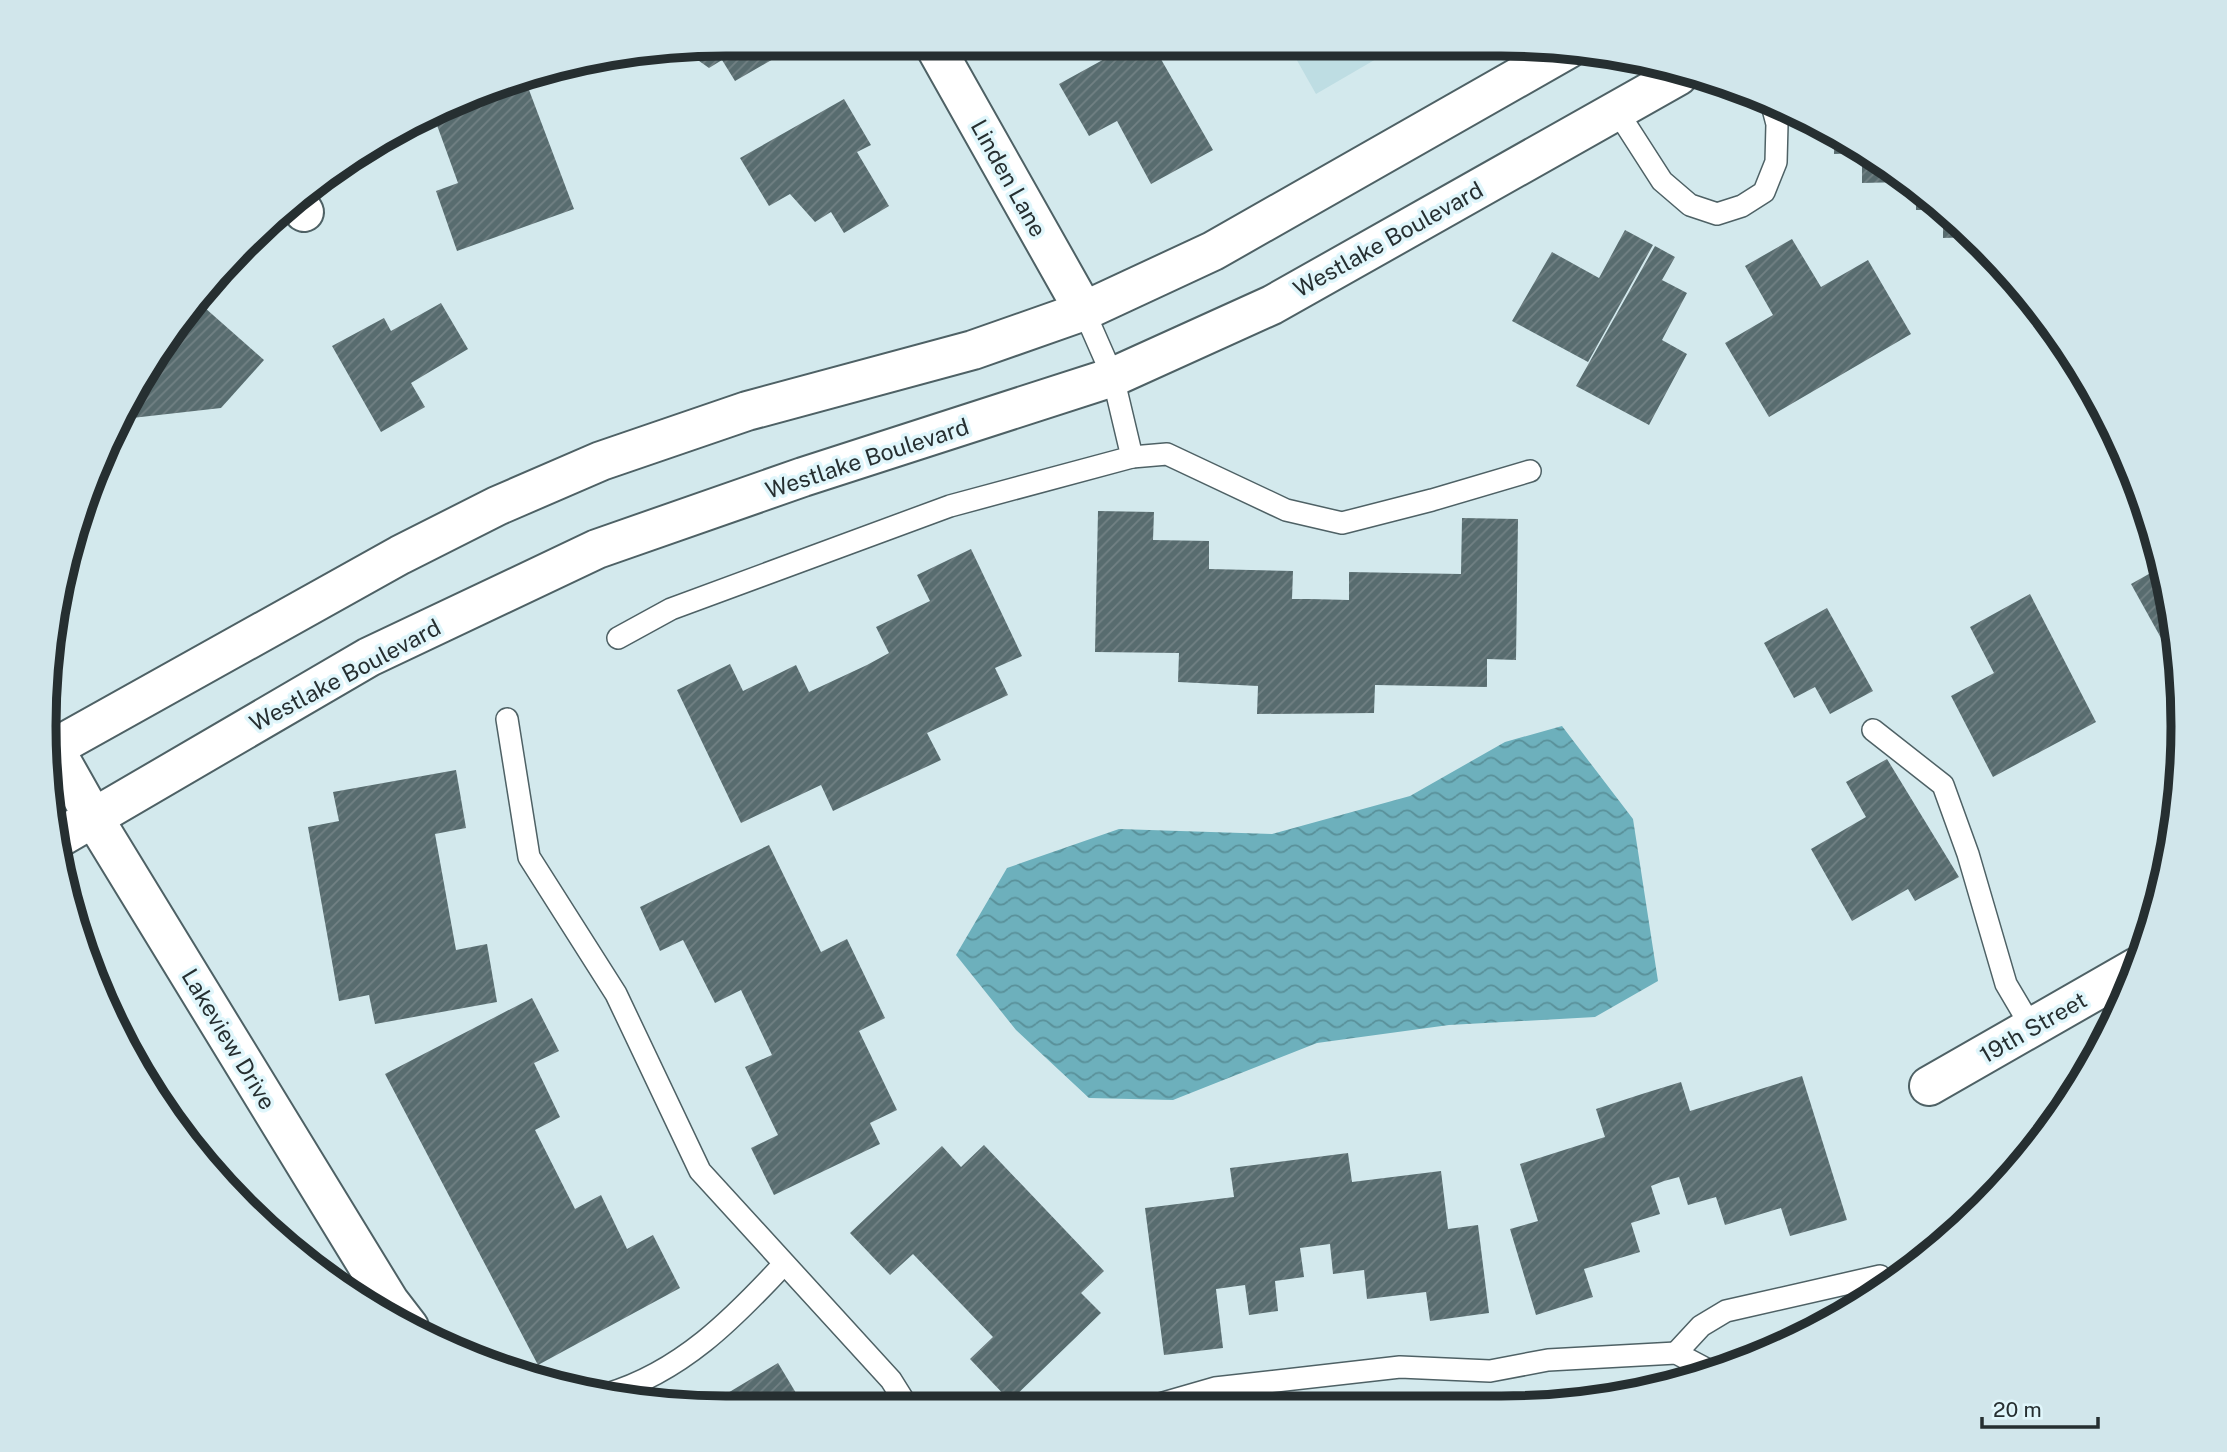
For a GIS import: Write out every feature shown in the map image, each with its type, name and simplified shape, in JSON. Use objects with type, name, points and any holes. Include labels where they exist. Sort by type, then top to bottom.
[{"type":"street","name":"Linden Lane","points":[[940,56],[1084,311]]},
{"type":"street","points":[[56,747],[400,555],[497,506],[590,466],[747,411],[973,351],[1084,311],[1213,251],[1554,58]]},
{"type":"street","name":"Westlake Boulevard","points":[[65,834],[369,657],[597,549],[803,477],[1113,377],[1272,305],[1617,111],[1668,78]]},
{"type":"street","name":"Lakeview Drive","points":[[57,763],[93,817],[394,1307]]},
{"type":"street","name":"19th Street","points":[[1929,1086],[2122,975]]},
{"type":"lane","points":[[1617,111],[1662,181],[1690,205],[1717,214],[1742,206],[1764,192],[1776,162],[1777,124],[1775,115]]},
{"type":"lane","points":[[1084,311],[1113,377],[1132,457]]},
{"type":"lane","points":[[618,638],[671,609],[950,506],[1132,457],[1167,454],[1286,510],[1342,523],[1530,471]]},
{"type":"lane","points":[[507,719],[529,857],[616,994],[700,1171],[891,1380],[901,1396]]},
{"type":"lane","points":[[1872,730],[1943,785],[1968,854],[2006,984],[2032,1028]]},
{"type":"lane","points":[[625,1388],[671,1367],[738,1314],[784,1264]]},
{"type":"lane","points":[[1676,1353],[1701,1326],[1727,1311],[1880,1276]]},
{"type":"lane","points":[[1187,1396],[1215,1388],[1400,1367],[1490,1371],[1548,1360],[1676,1353],[1699,1365]]},
{"type":"shaded area","points":[[1295,56],[1381,56],[1316,94]]},
{"type":"water","points":[[1562,726],[1633,819],[1658,981],[1595,1017],[1449,1025],[1317,1043],[1173,1100],[1089,1098],[1016,1030],[956,955],[1007,868],[1119,829],[1272,834],[1410,796],[1505,742]]},
{"type":"building","points":[[778,56],[735,81],[722,60],[709,68],[693,57]]},
{"type":"building","points":[[1110,56],[1159,56],[1213,150],[1151,184],[1117,121],[1089,136],[1059,84]]},
{"type":"building","points":[[528,87],[574,209],[457,251],[436,191],[458,183],[436,122]]},
{"type":"building","points":[[844,99],[871,145],[857,152],[889,206],[844,233],[831,212],[815,222],[790,194],[769,206],[740,158]]},
{"type":"building","points":[[1834,145],[1848,153],[1834,154]]},
{"type":"building","points":[[1862,162],[1892,182],[1862,183]]},
{"type":"building","points":[[1916,200],[1928,210],[1916,210]]},
{"type":"building","points":[[1943,222],[1959,237],[1943,238]]},
{"type":"building","points":[[1625,230],[1653,245],[1588,362],[1512,321],[1552,252],[1599,278]]},
{"type":"building","points":[[1792,239],[1821,287],[1868,260],[1911,334],[1769,417],[1725,343],[1773,315],[1745,266]]},
{"type":"building","points":[[1655,246],[1675,257],[1662,280],[1687,293],[1662,340],[1687,354],[1649,425],[1576,386]]},
{"type":"building","points":[[441,303],[468,349],[411,383],[425,407],[381,432],[332,346],[384,318],[391,331]]},
{"type":"building","points":[[203,307],[264,360],[221,408],[132,418],[169,354]]},
{"type":"building","points":[[1098,511],[1154,512],[1153,540],[1209,541],[1209,569],[1293,571],[1292,599],[1349,600],[1349,572],[1461,574],[1462,518],[1518,519],[1516,660],[1487,659],[1487,687],[1375,685],[1374,713],[1257,714],[1258,686],[1178,682],[1179,653],[1095,652]]},
{"type":"building","points":[[971,549],[1022,656],[995,668],[1008,695],[927,733],[941,760],[833,811],[821,785],[741,823],[677,690],[730,664],[743,691],[796,665],[809,692],[867,665],[889,653],[876,627],[930,601],[917,575]]},
{"type":"building","points":[[2153,572],[2166,647],[2131,584]]},
{"type":"building","points":[[2030,594],[2096,722],[1993,777],[1951,696],[1994,673],[1970,627]]},
{"type":"building","points":[[1827,608],[1873,691],[1830,714],[1815,687],[1794,698],[1764,643]]},
{"type":"building","points":[[1887,759],[1959,877],[1915,901],[1908,889],[1852,921],[1811,849],[1866,817],[1846,782]]},
{"type":"building","points":[[456,770],[466,828],[435,834],[456,950],[487,944],[497,1002],[375,1024],[369,995],[339,1001],[308,827],[339,821],[333,792]]},
{"type":"building","points":[[769,845],[821,952],[847,939],[885,1018],[859,1031],[897,1110],[870,1123],[880,1144],[774,1195],[751,1148],[778,1135],[745,1067],[772,1055],[741,990],[715,1003],[683,940],[660,951],[640,907]]},
{"type":"building","points":[[532,998],[559,1051],[534,1063],[560,1117],[535,1130],[575,1209],[601,1195],[627,1249],[653,1235],[680,1288],[538,1365],[385,1074]]},
{"type":"building","points":[[1802,1076],[1847,1220],[1790,1236],[1781,1208],[1725,1225],[1716,1197],[1688,1205],[1679,1177],[1664,1181],[1651,1186],[1660,1214],[1631,1223],[1640,1252],[1584,1269],[1593,1297],[1536,1315],[1510,1229],[1538,1221],[1520,1164],[1605,1137],[1596,1109],[1642,1094],[1681,1082],[1690,1111]]},
{"type":"building","points":[[984,1145],[1104,1271],[1081,1293],[1101,1313],[1015,1396],[1005,1396],[970,1359],[993,1337],[913,1254],[890,1275],[850,1233],[942,1146],[961,1167]]},
{"type":"building","points":[[1348,1153],[1352,1182],[1441,1171],[1448,1229],[1478,1225],[1489,1313],[1430,1321],[1426,1292],[1367,1299],[1364,1270],[1333,1274],[1330,1244],[1300,1248],[1304,1277],[1275,1281],[1278,1311],[1249,1315],[1245,1285],[1216,1289],[1223,1348],[1164,1355],[1145,1208],[1234,1197],[1230,1168]]},
{"type":"building","points":[[778,1363],[798,1396],[726,1396],[723,1396]]}]
